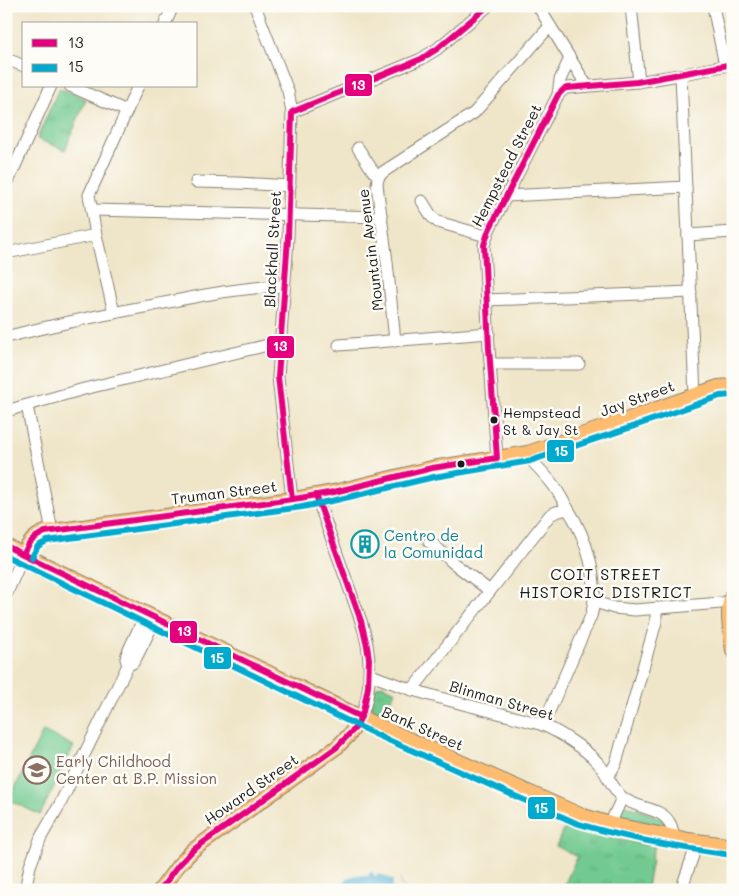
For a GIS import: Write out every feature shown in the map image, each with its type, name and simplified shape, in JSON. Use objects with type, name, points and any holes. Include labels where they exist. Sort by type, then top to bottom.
[{"type":"main road","name":"Jay Street","points":[[525,454],[718,387],[733,386]]},
{"type":"main road","name":"Truman Street","points":[[24,554],[28,545],[35,537],[46,532],[292,499],[334,492],[432,468],[525,454]]},
{"type":"main road","name":"Bank Street","points":[[6,546],[361,717],[592,820],[674,837],[733,846]]},
{"type":"main road","points":[[732,599],[729,612],[733,651]]},
{"type":"main road","name":"Howard Street","points":[[160,890],[174,870],[193,850],[337,748],[350,734],[361,717]]},
{"type":"main road","points":[[713,844],[733,835]]},
{"type":"street","points":[[166,22],[173,6]]},
{"type":"street","name":"Blackhall Street","points":[[255,6],[288,91],[292,112],[289,215],[279,365],[279,388],[292,499]]},
{"type":"street","points":[[292,112],[421,58],[437,49],[488,6]]},
{"type":"street","points":[[538,6],[587,86]]},
{"type":"street","points":[[631,6],[640,82]]},
{"type":"street","points":[[713,6],[729,65]]},
{"type":"street","name":"Mountain Avenue","points":[[396,340],[377,180],[383,172],[474,113],[550,26]]},
{"type":"street","points":[[558,95],[558,86],[570,58]]},
{"type":"street","points":[[6,59],[22,65]]},
{"type":"street","name":"Hempstead Street","points":[[497,458],[484,250],[486,236],[558,95],[568,88],[640,82],[729,65]]},
{"type":"street","points":[[682,75],[695,395]]},
{"type":"street","points":[[6,186],[50,88]]},
{"type":"street","points":[[75,88],[127,111]]},
{"type":"street","points":[[114,312],[96,235],[89,195],[137,88]]},
{"type":"street","points":[[358,148],[373,171],[379,176]]},
{"type":"street","points":[[196,182],[290,186]]},
{"type":"street","points":[[506,196],[686,187]]},
{"type":"street","points":[[422,201],[432,217],[438,222],[486,236]]},
{"type":"street","points":[[92,210],[382,217]]},
{"type":"street","points":[[688,236],[733,232]]},
{"type":"street","points":[[6,253],[96,235]]},
{"type":"street","points":[[6,337],[114,312],[208,294],[240,289],[285,286]]},
{"type":"street","points":[[487,300],[691,292]]},
{"type":"street","points":[[340,345],[489,333]]},
{"type":"street","points":[[6,411],[147,373],[268,345],[280,344]]},
{"type":"street","points":[[491,364],[579,364]]},
{"type":"street","points":[[27,406],[52,531]]},
{"type":"street","points":[[525,454],[554,485],[572,514],[588,557],[595,587],[595,602],[589,623],[543,725]]},
{"type":"street","points":[[316,495],[364,629],[368,646],[369,674],[367,698],[361,717]]},
{"type":"street","points":[[412,690],[550,515],[568,509]]},
{"type":"street","points":[[429,542],[490,591]]},
{"type":"street","points":[[6,594],[24,554]]},
{"type":"street","points":[[595,602],[614,608],[625,609],[656,608],[732,599]]},
{"type":"street","points":[[607,776],[616,763],[656,622],[656,608]]},
{"type":"street","points":[[25,890],[30,866],[41,837],[60,804],[128,665],[127,654],[151,616]]},
{"type":"street","name":"Blinman Street","points":[[369,674],[412,690],[552,729],[586,751],[598,763],[622,798]]},
{"type":"street","points":[[610,824],[622,798],[664,816],[671,825],[674,837]]},
{"type":"street","points":[[681,890],[698,841]]},
{"type":"green space","points":[[59,88],[86,99],[65,150],[37,139]]},
{"type":"green space","points":[[382,685],[396,691],[382,714],[372,706],[374,690]]},
{"type":"green space","points":[[43,731],[74,746],[40,815],[9,800]]},
{"type":"green space","points":[[622,804],[661,818],[665,825],[618,817]]},
{"type":"green space","points":[[568,825],[600,835],[655,846],[651,858],[647,887],[651,890],[562,890],[577,857],[556,846],[563,830],[565,831]]},
{"type":"water","points":[[348,868],[400,876],[400,885],[408,890],[334,890]]},
{"type":"pier","points":[[359,864],[369,866],[371,869],[381,868],[394,873],[401,873],[400,885],[408,890],[392,889],[393,880],[383,875],[374,875],[373,872],[369,873],[369,876],[357,875],[347,878],[340,890],[331,890],[336,878],[345,867]]},
{"type":"transit line","name":"13","points":[[292,499],[278,377],[288,238],[292,112],[421,59],[437,49],[488,6]]},
{"type":"transit line","name":"13","points":[[24,554],[32,541],[45,532],[300,498],[334,492],[432,468],[497,458],[484,245],[489,230],[558,95],[567,88],[637,82],[733,64]]},
{"type":"transit line","name":"15","points":[[32,557],[38,546],[47,541],[302,507],[434,477],[530,461],[720,396],[733,395]]},
{"type":"transit line","name":"13","points":[[160,890],[193,850],[337,747],[356,727],[363,712],[368,687],[369,659],[367,646],[361,621],[316,495]]},
{"type":"transit line","name":"13","points":[[6,546],[361,717]]},
{"type":"transit line","name":"15","points":[[6,556],[377,735],[576,823],[615,834],[732,855]]},
{"type":"place","name":"Hempstead St & Jay St","points":[[494,420]]},
{"type":"place","name":"Centro de la Comunidad","points":[[365,544]]},
{"type":"place","name":"Early Childhood Center at B.P. Mission","points":[[37,770]]},
{"type":"district","name":"COIT STREET HISTORIC DISTRICT","points":[[606,582]]}]
